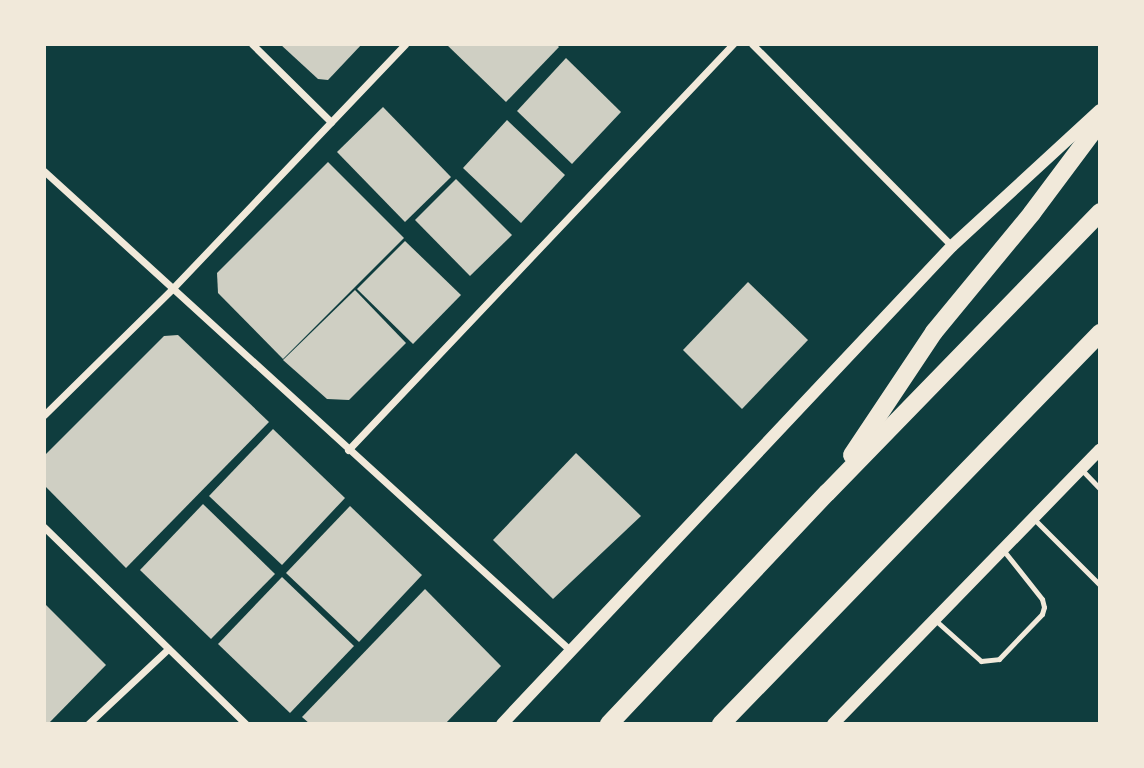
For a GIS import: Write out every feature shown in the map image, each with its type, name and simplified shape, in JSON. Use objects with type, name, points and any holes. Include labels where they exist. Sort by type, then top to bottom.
[{"type":"main road","points":[[827,493],[934,332],[1032,213],[1100,122]]},
{"type":"main road","points":[[609,724],[827,493],[1100,212]]},
{"type":"main road","points":[[721,724],[1100,333]]},
{"type":"street","points":[[251,44],[331,122]]},
{"type":"street","points":[[44,415],[172,289],[405,44]]},
{"type":"street","points":[[348,450],[733,44]]},
{"type":"street","points":[[752,44],[952,246]]},
{"type":"street","points":[[502,724],[952,246],[1100,110]]},
{"type":"street","points":[[44,171],[571,651]]},
{"type":"street","points":[[833,724],[1100,449]]},
{"type":"street","points":[[44,527],[246,724]]},
{"type":"street","points":[[88,724],[168,649]]},
{"type":"lane","points":[[1081,469],[1100,489]]},
{"type":"lane","points":[[1033,518],[1100,585]]},
{"type":"lane","points":[[934,619],[981,661],[999,659],[1042,614],[1044,607],[1042,599],[1002,549]]},
{"type":"building","points":[[280,44],[362,44],[328,80],[318,79]]},
{"type":"building","points":[[446,44],[556,44],[559,47],[506,102]]},
{"type":"building","points":[[566,58],[621,112],[572,164],[517,111]]},
{"type":"building","points":[[383,107],[451,177],[405,222],[337,152]]},
{"type":"building","points":[[507,120],[565,175],[521,223],[463,168]]},
{"type":"building","points":[[328,162],[404,238],[283,359],[218,293],[217,273]]},
{"type":"building","points":[[456,179],[512,235],[470,276],[415,220]]},
{"type":"building","points":[[405,241],[461,295],[413,344],[357,289]]},
{"type":"building","points":[[748,282],[808,340],[742,409],[683,350]]},
{"type":"building","points":[[355,290],[406,343],[349,400],[327,399],[283,360]]},
{"type":"building","points":[[178,335],[269,422],[126,568],[44,485],[44,456],[164,336]]},
{"type":"building","points":[[273,429],[345,498],[282,565],[209,496]]},
{"type":"building","points":[[576,453],[641,516],[553,599],[493,540]]},
{"type":"building","points":[[203,504],[275,574],[211,639],[140,570]]},
{"type":"building","points":[[350,506],[422,575],[359,642],[286,573]]},
{"type":"building","points":[[282,577],[354,646],[290,713],[218,644]]},
{"type":"building","points":[[425,589],[501,666],[445,724],[310,724],[302,717]]},
{"type":"building","points":[[44,603],[106,665],[48,724],[44,724]]}]
